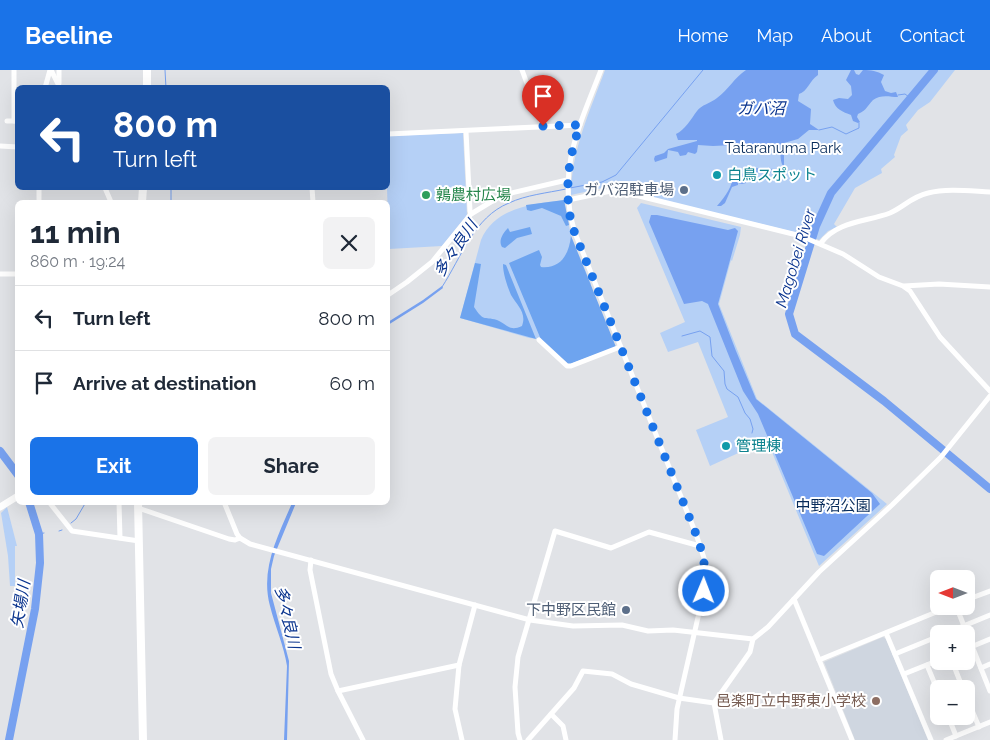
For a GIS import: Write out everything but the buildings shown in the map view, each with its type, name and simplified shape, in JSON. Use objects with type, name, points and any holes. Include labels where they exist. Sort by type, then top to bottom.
[{"type":"highway","points":[[147,70],[147,85]]},
{"type":"highway","points":[[138,505],[143,740]]},
{"type":"main road","points":[[3,505],[15,498]]},
{"type":"street","points":[[14,70],[15,96]]},
{"type":"street","points":[[51,70],[59,85]]},
{"type":"street","points":[[46,85],[51,70]]},
{"type":"street","points":[[59,70],[60,85]]},
{"type":"street","points":[[522,70],[543,126]]},
{"type":"street","points":[[601,70],[572,150],[567,181],[574,233],[704,558],[704,591],[679,698],[675,740]]},
{"type":"street","points":[[7,121],[15,121]]},
{"type":"street","points":[[390,134],[580,125]]},
{"type":"street","points":[[466,131],[471,214]]},
{"type":"street","points":[[0,146],[15,147]]},
{"type":"street","points":[[390,294],[432,262],[471,214],[507,194],[567,181]]},
{"type":"street","points":[[568,198],[608,191],[635,195],[807,238],[819,243],[855,260],[884,279],[903,286],[910,291],[940,337],[990,391]]},
{"type":"street","points":[[819,243],[838,228],[890,213],[908,200],[929,192],[990,192]]},
{"type":"street","points":[[0,274],[15,274]]},
{"type":"street","points":[[903,286],[940,284],[990,287]]},
{"type":"street","points":[[539,340],[567,366],[620,347]]},
{"type":"street","points":[[722,740],[714,703],[750,652],[753,639],[768,627],[819,572],[941,456],[990,396]]},
{"type":"street","points":[[51,505],[72,531],[139,541]]},
{"type":"street","points":[[119,505],[120,538]]},
{"type":"street","points":[[138,505],[229,539],[240,538],[264,548],[530,620],[573,626],[622,624],[648,631],[673,630],[694,634],[753,639]]},
{"type":"street","points":[[225,505],[240,538]]},
{"type":"street","points":[[520,740],[515,703],[516,667],[555,532],[611,548],[649,532],[700,546]]},
{"type":"street","points":[[311,560],[310,570],[328,662],[338,691],[363,740]]},
{"type":"street","points":[[975,597],[990,591]]},
{"type":"street","points":[[794,599],[852,740]]},
{"type":"street","points":[[462,740],[455,709],[459,665],[475,605]]},
{"type":"street","points":[[819,660],[930,615]]},
{"type":"street","points":[[966,625],[990,615]]},
{"type":"street","points":[[886,633],[931,740]]},
{"type":"street","points":[[895,654],[930,640]]},
{"type":"street","points":[[975,646],[990,640]]},
{"type":"street","points":[[975,658],[990,689]]},
{"type":"street","points":[[904,674],[930,664]]},
{"type":"street","points":[[981,668],[990,664]]},
{"type":"street","points":[[338,691],[459,665]]},
{"type":"street","points":[[927,665],[933,680]]},
{"type":"street","points":[[528,740],[574,688],[584,671],[612,674],[631,684],[679,698],[714,703]]},
{"type":"street","points":[[551,714],[563,726],[566,740]]},
{"type":"street","points":[[975,717],[979,727]]},
{"type":"street","points":[[946,740],[990,722]]},
{"type":"street","points":[[952,725],[956,736]]},
{"type":"shaded area","points":[[564,200],[569,225],[566,226],[561,216],[542,208],[531,211],[527,210],[526,205]]},
{"type":"shaded area","points":[[530,227],[532,234],[517,238],[505,248],[502,247],[502,237],[508,228],[510,232]]},
{"type":"shaded area","points":[[571,236],[616,347],[568,364],[542,342],[509,263],[539,250],[542,257],[541,267],[554,266],[566,254]]},
{"type":"shaded area","points":[[475,263],[481,264],[474,307],[477,312],[484,318],[497,320],[511,328],[522,326],[522,313],[511,295],[506,280],[503,264],[506,265],[536,339],[460,318]]},
{"type":"shaded area","name":"邑楽町立中野東小学校","points":[[883,637],[886,639],[928,740],[855,740],[824,662]]},
{"type":"green space","name":"Tataranuma Park","points":[[605,70],[955,70],[930,102],[918,110],[906,125],[908,130],[901,136],[894,155],[895,157],[881,169],[882,173],[855,188],[834,224],[837,227],[828,231],[819,240],[807,235],[607,187],[571,195],[574,163],[578,147]]},
{"type":"green space","name":"鶉農村広場","points":[[463,133],[467,215],[442,246],[390,249],[390,200],[387,200],[387,190],[390,190],[390,136]]},
{"type":"green space","points":[[564,200],[571,236],[591,284],[540,339],[529,338],[460,318],[481,240],[487,229],[496,220],[516,209]]},
{"type":"green space","name":"中野沼公園","points":[[641,203],[741,227],[719,304],[757,399],[887,504],[819,566],[767,440],[710,466],[696,430],[728,417],[698,342],[668,352],[660,333],[685,322],[637,208]]},
{"type":"green space","points":[[7,507],[17,546],[15,546],[15,586],[10,586],[8,556],[1,513]]},
{"type":"water","name":"ガバ沼","points":[[746,70],[818,70],[818,75],[799,94],[798,101],[811,109],[810,124],[819,130],[809,130],[798,139],[784,143],[784,165],[786,171],[780,173],[775,171],[769,173],[766,171],[760,172],[750,179],[750,170],[753,168],[776,169],[783,166],[778,146],[761,147],[754,144],[698,145],[695,154],[688,152],[686,155],[680,156],[678,152],[668,150],[667,158],[655,162],[655,156],[664,153],[668,149],[697,141],[678,140],[676,134],[685,127],[699,109],[715,100]]},
{"type":"water","points":[[851,70],[854,70],[859,75],[863,70],[874,71],[884,75],[881,82],[885,91],[896,92],[898,97],[882,96],[876,98],[858,114],[857,117],[860,122],[853,121],[851,115],[837,108],[833,100],[839,98],[848,99],[852,95],[851,86],[846,80]]},
{"type":"water","points":[[739,172],[746,175],[746,183],[738,183],[738,185],[732,187],[725,203],[717,206],[728,191],[734,173]]},
{"type":"water","name":"中野沼公園","points":[[651,215],[728,230],[735,228],[738,231],[718,304],[756,399],[872,493],[880,504],[824,556],[817,554],[758,414],[743,391],[708,304],[702,301],[684,304],[649,222]]},
{"type":"water","points":[[442,286],[443,288],[423,303],[390,324],[390,321]]},
{"type":"water","points":[[291,505],[295,505],[274,556],[271,569],[271,593],[289,661],[287,740],[284,740],[287,666],[270,606],[267,579],[272,553]]},
{"type":"waterway","points":[[165,70],[166,85]]},
{"type":"waterway","name":"多々良川","points":[[570,188],[602,182],[616,175],[703,70]]},
{"type":"waterway","name":"Magobei River","points":[[934,70],[831,193],[816,226],[789,314],[795,334],[884,401],[990,489]]},
{"type":"waterway","points":[[898,95],[905,94],[909,97]]},
{"type":"waterway","points":[[819,130],[832,127],[846,134],[859,128],[859,123]]},
{"type":"waterway","name":"多々良川","points":[[442,287],[469,239],[486,218],[497,209],[522,198],[566,189]]},
{"type":"waterway","points":[[171,190],[171,200]]},
{"type":"waterway","points":[[682,336],[700,331],[710,337],[712,356],[724,371],[727,389],[738,397],[745,413],[750,419],[753,429],[752,433]]},
{"type":"waterway","name":"矢場川","points":[[0,451],[15,471]]},
{"type":"waterway","name":"矢場川","points":[[9,740],[35,609],[40,563],[39,534],[30,505]]},
{"type":"waterway","points":[[71,523],[76,519],[84,505]]},
{"type":"waterway","name":"矢場川","points":[[39,534],[44,533]]},
{"type":"place","name":"白鳥スポット","points":[[717,175]]},
{"type":"place","name":"ガバ沼駐車場","points":[[684,190]]},
{"type":"place","name":"鶉農村広場","points":[[426,195]]},
{"type":"place","name":"管理棟","points":[[726,446]]},
{"type":"place","name":"下中野区民館","points":[[626,610]]},
{"type":"place","name":"邑楽町立中野東小学校","points":[[876,701]]},
{"type":"route","points":[[543,126],[580,125],[572,150],[567,180],[572,226],[696,534],[704,558],[704,591]]}]
